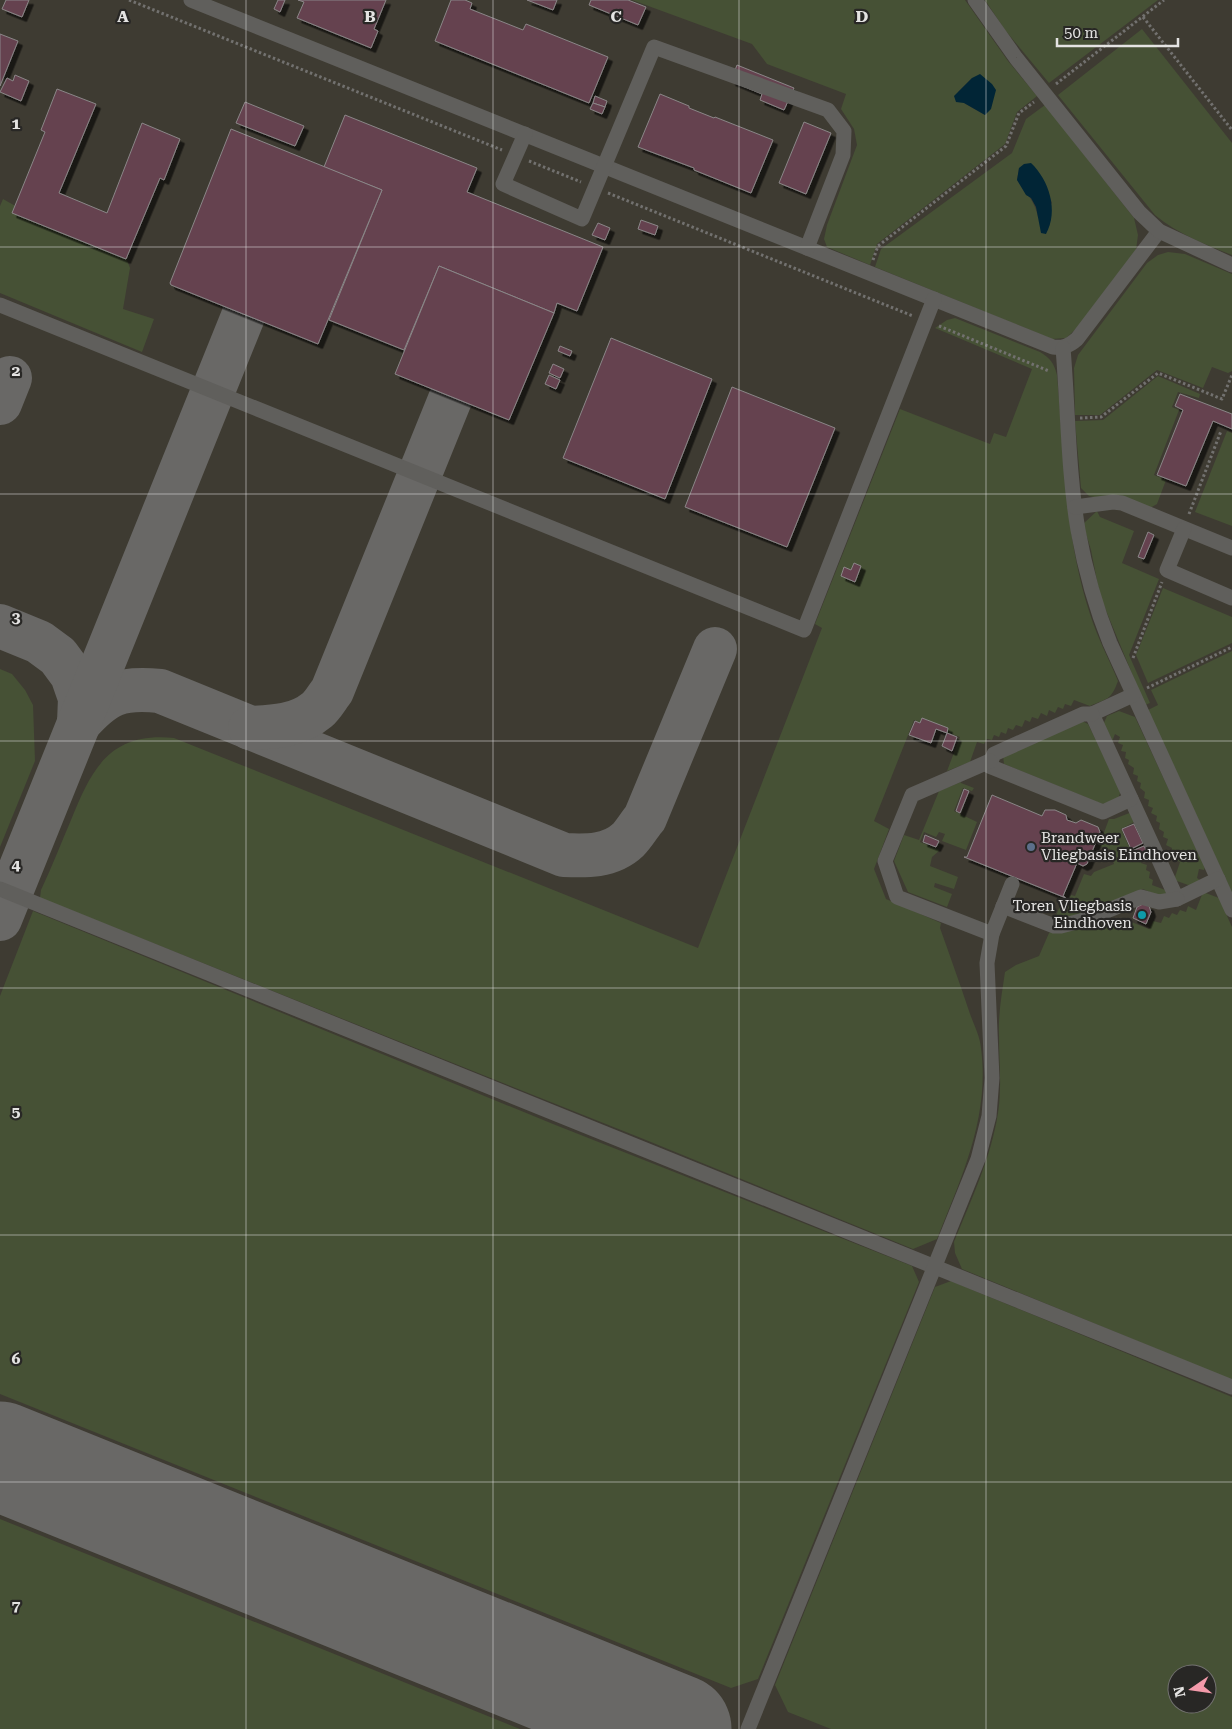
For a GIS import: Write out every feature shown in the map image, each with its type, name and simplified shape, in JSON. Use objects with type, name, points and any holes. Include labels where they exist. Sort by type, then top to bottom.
[{"type":"lane","points":[[191,0],[1053,347],[1063,348],[1071,345],[1077,339],[1159,232]]},
{"type":"lane","points":[[975,0],[1016,58],[1139,212],[1159,232],[1232,265]]},
{"type":"lane","points":[[525,134],[503,184],[582,219],[654,47],[828,110],[844,131],[844,155],[807,248]]},
{"type":"lane","points":[[0,305],[804,630],[934,299]]},
{"type":"lane","points":[[1063,348],[1075,507],[1087,575],[1097,611],[1133,695],[1232,910]]},
{"type":"lane","points":[[1075,507],[1113,502],[1122,503],[1232,548]]},
{"type":"lane","points":[[1184,529],[1167,570],[1232,598]]},
{"type":"lane","points":[[1131,799],[1103,812],[989,766],[994,754],[1083,714],[1092,714],[1133,695]]},
{"type":"lane","points":[[1092,714],[1177,899]]},
{"type":"lane","points":[[990,761],[912,795],[885,861],[897,897],[992,934]]},
{"type":"lane","points":[[1003,906],[1054,926],[1061,926],[1084,920],[1141,896],[1159,902],[1177,899],[1218,879]]},
{"type":"lane","points":[[748,1729],[978,1159],[989,1116],[992,1078],[988,963],[992,934],[1012,884]]},
{"type":"lane","points":[[0,889],[1232,1387]]},
{"type":"path","points":[[129,0],[1049,371],[1050,381]]},
{"type":"path","points":[[858,294],[878,246],[1006,146],[1019,113],[1164,0]]},
{"type":"path","points":[[1143,17],[1232,130]]},
{"type":"path","points":[[1068,418],[1101,417],[1158,373],[1222,399],[1232,375]]},
{"type":"path","points":[[1184,529],[1221,431]]},
{"type":"path","points":[[1136,665],[1133,657],[1167,570]]},
{"type":"path","points":[[1147,688],[1232,647]]},
{"type":"path","points":[[1140,710],[1154,703],[1144,680]]},
{"type":"shaded area","points":[[0,0],[1232,0],[1232,1729],[0,1729]]},
{"type":"green space","points":[[632,0],[965,0],[1008,61],[1037,96],[1017,112],[1005,144],[877,244],[870,265],[827,247],[824,239],[827,225],[857,145],[854,129],[841,109],[846,94],[767,64],[752,44]],"holes":[[[972,78],[985,115],[964,103],[958,92]]]},
{"type":"green space","points":[[985,0],[1158,0],[1049,83],[1005,30]]},
{"type":"green space","points":[[1142,29],[1232,143],[1232,255],[1201,243],[1155,215],[1058,95]]},
{"type":"green space","points":[[1045,105],[1134,218],[1138,235],[1136,250],[1077,328],[1066,338],[1052,339],[875,267],[881,249],[1012,153],[1026,119]],"holes":[[[1019,168],[1050,198],[1052,203],[1038,217],[1027,193],[1017,180]]]},
{"type":"green space","points":[[3,199],[35,217],[125,255],[130,268],[123,309],[154,319],[142,352],[0,293],[0,206]]},
{"type":"green space","points":[[1168,252],[1185,254],[1232,274],[1232,371],[1228,373],[1212,367],[1203,388],[1157,370],[1100,415],[1075,415],[1074,368],[1078,355],[1147,263],[1158,255]]},
{"type":"green space","points":[[955,318],[1040,352],[1053,364],[1057,375],[1067,496],[1075,556],[1093,623],[1118,681],[1108,698],[1090,706],[1074,700],[1071,706],[1065,704],[1063,709],[1058,707],[1055,713],[1049,710],[1047,716],[1041,713],[1038,719],[1032,717],[1030,722],[1025,720],[1022,727],[1016,725],[1013,730],[1008,728],[1006,734],[1001,732],[999,737],[994,735],[992,740],[987,739],[984,744],[977,742],[970,762],[947,771],[960,737],[914,720],[874,821],[889,829],[874,869],[886,899],[941,923],[940,928],[980,1043],[983,1073],[978,1122],[956,1192],[937,1239],[913,1249],[641,1138],[40,898],[41,890],[79,801],[87,784],[106,757],[134,741],[152,738],[174,738],[698,948],[822,628],[815,624],[900,409],[990,444],[994,433],[1006,437],[1032,369],[935,328],[947,320]]},
{"type":"green space","points":[[1158,376],[1200,394],[1199,398],[1178,392],[1172,407],[1179,410],[1154,475],[1166,480],[1157,504],[1150,508],[1089,496],[1081,488],[1075,421],[1103,420]]},
{"type":"green space","points":[[1227,431],[1232,433],[1232,526],[1195,512]]},
{"type":"green space","points":[[1097,511],[1100,517],[1134,531],[1122,563],[1159,579],[1129,655],[1150,703],[1145,705],[1100,596],[1091,550],[1083,524]]},
{"type":"green space","points":[[1163,588],[1232,617],[1232,643],[1148,683],[1136,655]]},
{"type":"green space","points":[[1232,651],[1232,893],[1148,710],[1158,705],[1151,690]]},
{"type":"green space","points":[[0,669],[12,674],[25,690],[33,705],[35,761],[0,847]]},
{"type":"green space","points":[[1119,711],[1135,717],[1205,867],[1204,870],[1199,869],[1197,878],[1200,880],[1191,886],[1174,880],[1180,862],[1174,859],[1175,854],[1171,853],[1172,848],[1166,845],[1168,839],[1163,837],[1164,832],[1159,829],[1160,823],[1156,821],[1157,816],[1151,813],[1153,808],[1148,806],[1149,800],[1144,798],[1145,792],[1140,788],[1141,783],[1137,781],[1138,776],[1133,774],[1134,768],[1128,764],[1129,760],[1125,758],[1126,752],[1121,751],[1123,745],[1118,743],[1120,737],[1115,734],[1111,744],[1103,725],[1107,716]]},
{"type":"green space","points":[[1082,721],[1088,724],[1121,791],[1117,801],[1102,804],[1004,764],[1003,756]]},
{"type":"green space","points":[[961,782],[974,788],[972,791],[963,788],[954,811],[977,822],[966,850],[942,841],[945,834],[939,832],[936,837],[924,832],[920,842],[940,850],[932,857],[930,866],[958,877],[954,889],[935,883],[934,887],[952,894],[947,907],[908,892],[894,861],[904,835],[919,840],[939,791]]},
{"type":"green space","points":[[1132,812],[1136,821],[1121,829],[1134,858],[1150,850],[1154,859],[1144,856],[1141,863],[1147,865],[1146,870],[1150,872],[1149,878],[1153,880],[1152,885],[1168,891],[1168,893],[1158,896],[1143,889],[1072,920],[1061,922],[1055,918],[1062,901],[1067,902],[1071,895],[1075,896],[1084,874],[1091,876],[1094,872],[1114,864],[1110,849],[1099,846],[1109,819]]},
{"type":"green space","points":[[1203,892],[1219,898],[1232,927],[1232,1380],[962,1269],[955,1253],[954,1242],[974,1195],[995,1130],[1000,1084],[1000,1004],[1005,972],[1016,965],[1039,956],[1049,933],[1053,931],[1105,917],[1101,925],[1102,928],[1124,919],[1149,929],[1153,921],[1161,923],[1164,916],[1169,918],[1172,913],[1177,915],[1180,910],[1186,912],[1188,906],[1196,910]]},
{"type":"green space","points":[[33,911],[553,1124],[912,1266],[919,1282],[758,1679],[731,1688],[0,1394],[0,996]]},
{"type":"green space","points":[[951,1281],[1232,1397],[1232,1729],[831,1729],[788,1712],[775,1685],[935,1287]]},
{"type":"green space","points":[[0,1519],[520,1729],[0,1729]]},
{"type":"water","points":[[980,74],[996,90],[991,109],[985,115],[964,103],[956,102],[954,96],[972,78]]},
{"type":"water","points":[[1031,163],[1043,178],[1050,196],[1052,216],[1046,234],[1041,233],[1036,207],[1017,180],[1019,168],[1024,164]]},
{"type":"building","points":[[6,0],[29,0],[22,17],[2,9]]},
{"type":"building","points":[[278,0],[285,0],[280,12],[274,9]]},
{"type":"building","points":[[298,0],[386,0],[374,29],[378,31],[371,48],[297,18],[304,2]]},
{"type":"building","points":[[451,0],[465,0],[472,3],[470,9],[523,30],[526,24],[608,57],[589,103],[435,41]]},
{"type":"building","points":[[527,0],[557,0],[553,10]]},
{"type":"building","points":[[591,0],[628,0],[646,7],[638,25],[589,5]]},
{"type":"building","points":[[0,34],[18,41],[0,86]]},
{"type":"building","points":[[737,65],[794,88],[784,110],[760,100],[762,94],[731,81]]},
{"type":"building","points":[[15,75],[29,81],[21,101],[0,92],[7,78],[13,81]]},
{"type":"building","points":[[57,89],[96,104],[59,193],[107,213],[142,123],[180,139],[164,180],[160,178],[126,259],[12,213],[45,132],[41,130]]},
{"type":"building","points":[[660,94],[689,106],[689,108],[773,140],[751,193],[694,170],[694,168],[638,147]]},
{"type":"building","points":[[595,96],[607,101],[605,107],[593,103]]},
{"type":"building","points":[[245,102],[304,126],[295,146],[236,123]]},
{"type":"building","points":[[593,103],[605,107],[602,114],[590,109]]},
{"type":"building","points":[[345,115],[477,168],[467,192],[603,247],[577,311],[557,303],[554,313],[439,266],[404,350],[329,320],[382,190],[324,167]]},
{"type":"building","points":[[804,122],[831,133],[806,194],[779,183]]},
{"type":"building","points":[[231,129],[382,190],[318,344],[170,283]]},
{"type":"building","points":[[641,220],[658,226],[655,235],[638,229]]},
{"type":"building","points":[[598,223],[610,228],[605,240],[592,235]]},
{"type":"building","points":[[439,266],[554,313],[509,420],[395,374]]},
{"type":"building","points":[[611,338],[712,379],[665,499],[563,458]]},
{"type":"building","points":[[560,346],[572,351],[570,356],[558,351]]},
{"type":"building","points":[[553,364],[564,369],[560,378],[549,373]]},
{"type":"building","points":[[549,375],[560,380],[556,389],[545,384]]},
{"type":"building","points":[[732,387],[835,428],[787,547],[685,507]]},
{"type":"building","points":[[1180,394],[1232,414],[1232,429],[1213,421],[1186,486],[1157,475],[1183,410],[1175,406]]},
{"type":"building","points":[[1148,532],[1154,535],[1144,559],[1138,557]]},
{"type":"building","points":[[854,563],[861,566],[855,582],[841,576],[844,567],[851,570]]},
{"type":"building","points":[[922,718],[948,728],[947,733],[936,729],[931,743],[909,735],[915,721],[920,723]]},
{"type":"building","points":[[947,733],[957,737],[952,751],[942,746]]},
{"type":"building","points":[[964,789],[969,791],[960,813],[956,811]]},
{"type":"building","points":[[992,795],[1042,816],[1045,810],[1055,810],[1066,815],[1067,820],[1076,823],[1081,820],[1098,827],[1100,832],[1087,864],[1083,866],[1077,863],[1063,896],[1066,898],[964,857],[967,857]]},
{"type":"building","points":[[1134,824],[1143,843],[1131,849],[1122,829]]},
{"type":"building","points":[[925,835],[939,841],[936,847],[923,842]]},
{"type":"building","points":[[1144,846],[1147,852],[1135,857],[1132,851]]},
{"type":"building","name":"Toren Vliegbasis Eindhoven","points":[[1143,904],[1149,906],[1151,912],[1146,924],[1133,918],[1137,907]]},
{"type":"taxiway","points":[[0,919],[244,314]]},
{"type":"taxiway","points":[[0,403],[10,378]]},
{"type":"taxiway","points":[[250,728],[277,726],[302,719],[319,708],[332,691],[451,397]]},
{"type":"taxiway","points":[[0,626],[39,642],[58,656],[72,675],[80,698],[79,723]]},
{"type":"taxiway","points":[[79,723],[97,705],[115,694],[134,690],[160,691],[564,855],[598,854],[621,846],[630,838],[645,818],[715,649]]},
{"type":"runway","points":[[0,1456],[677,1729]]},
{"type":"place","name":"Brandweer Vliegbasis Eindhoven","points":[[1031,847]]},
{"type":"place","name":"Toren Vliegbasis Eindhoven","points":[[1142,915]]}]
